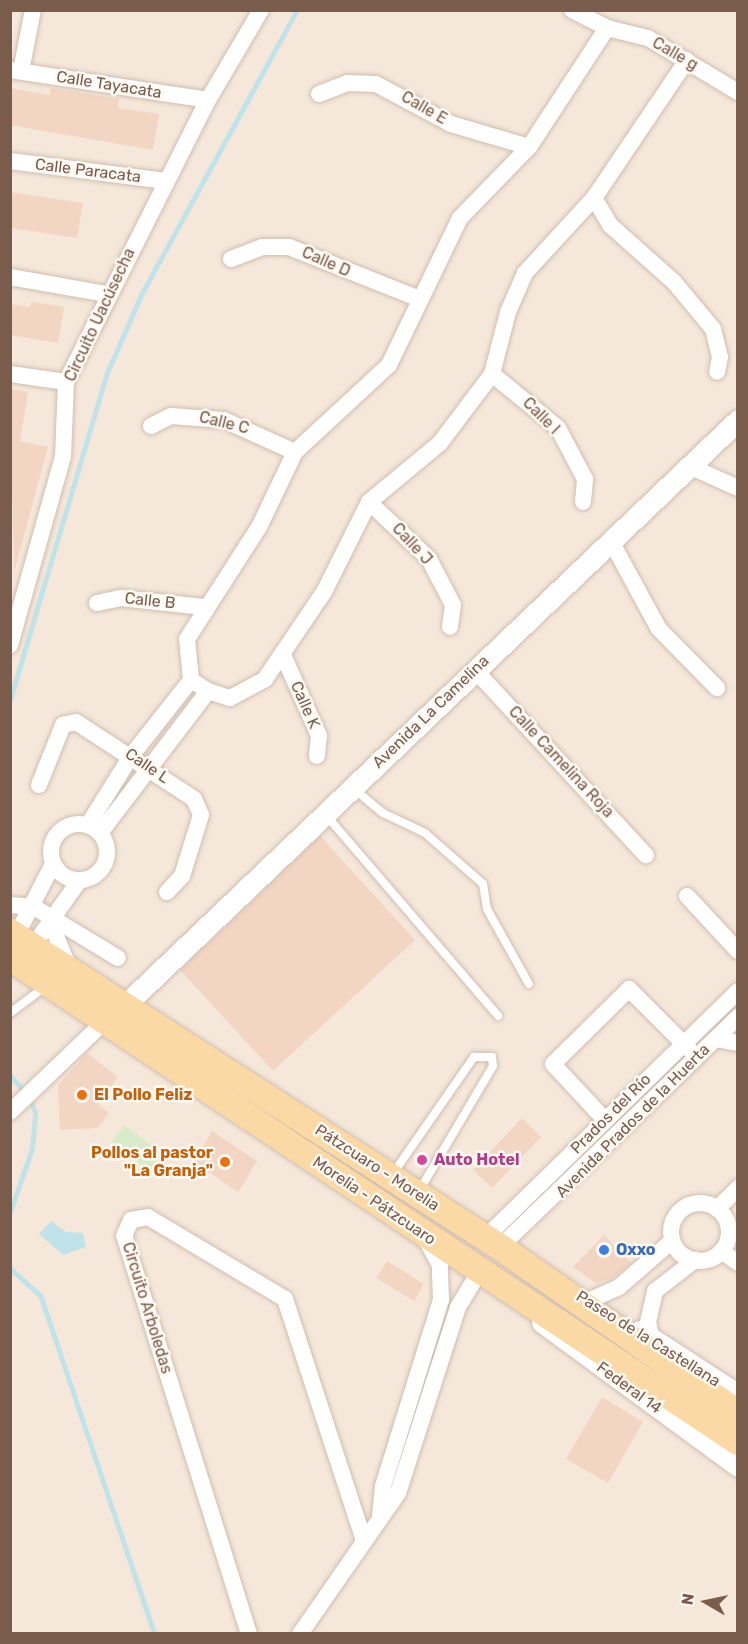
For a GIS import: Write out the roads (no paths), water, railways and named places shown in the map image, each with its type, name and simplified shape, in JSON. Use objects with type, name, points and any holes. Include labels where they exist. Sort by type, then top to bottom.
[{"type":"main road","name":"Morelia - Pátzcuaro","points":[[18,943],[59,976],[116,1013],[422,1234],[738,1442]]},
{"type":"main road","name":"Pátzcuaro - Morelia","points":[[116,1013],[418,1194],[493,1242],[558,1285],[738,1413]]},
{"type":"street","points":[[16,70],[33,10]]},
{"type":"street","name":"Circuito Uacúsecha","points":[[10,645],[63,457],[66,382],[106,294],[208,100],[261,10]]},
{"type":"street","name":"Calle g","points":[[572,10],[607,28],[648,38],[738,92]]},
{"type":"street","points":[[94,829],[131,756],[191,680],[187,639],[204,607],[259,528],[295,452],[389,365],[460,218],[530,147],[607,28]]},
{"type":"street","points":[[191,680],[208,691],[230,698],[250,691],[283,655],[324,592],[369,502],[440,443],[492,375],[508,312],[525,273],[594,198],[687,60]]},
{"type":"street","name":"Calle Tayacata","points":[[16,70],[208,100]]},
{"type":"street","name":"Calle E","points":[[320,94],[347,83],[376,84],[452,124],[530,147]]},
{"type":"street","name":"Calle Paracata","points":[[10,161],[166,181]]},
{"type":"street","points":[[594,198],[610,225],[674,282],[713,328],[720,357],[717,372]]},
{"type":"street","name":"Calle D","points":[[231,259],[262,247],[288,247],[420,299]]},
{"type":"street","points":[[10,277],[106,294]]},
{"type":"street","points":[[10,374],[66,382]]},
{"type":"street","name":"Calle I","points":[[492,375],[558,428],[585,478],[583,502]]},
{"type":"street","name":"Calle C","points":[[151,426],[171,416],[224,420],[295,452]]},
{"type":"street","name":"Avenida La Camelina","points":[[116,1013],[738,420]]},
{"type":"street","points":[[689,466],[738,488]]},
{"type":"street","name":"Calle J","points":[[369,502],[429,559],[453,605],[450,627]]},
{"type":"street","points":[[611,540],[659,628],[717,688]]},
{"type":"street","name":"Calle B","points":[[97,603],[120,598],[204,607]]},
{"type":"street","name":"Calle K","points":[[283,655],[319,736],[317,756]]},
{"type":"street","name":"Calle Camelina Roja","points":[[475,670],[646,855]]},
{"type":"street","points":[[18,943],[53,864],[51,845],[61,830],[94,829],[208,691]]},
{"type":"street","name":"Calle L","points":[[39,785],[63,725],[76,722],[93,730],[148,766],[200,806],[182,876],[167,891]]},
{"type":"street","points":[[18,943],[51,919],[79,881],[102,868],[107,850],[94,829]]},
{"type":"street","points":[[53,864],[63,876],[79,881]]},
{"type":"street","points":[[687,896],[738,951]]},
{"type":"street","points":[[10,905],[34,907],[118,958]]},
{"type":"street","points":[[51,919],[59,976]]},
{"type":"street","points":[[605,1120],[553,1064],[628,990],[697,1056]]},
{"type":"street","name":"Prados del Río","points":[[493,1242],[605,1120],[738,991]]},
{"type":"street","points":[[10,1112],[116,1013]]},
{"type":"street","name":"Avenida Prados de la Huerta","points":[[493,1242],[738,1017]]},
{"type":"street","points":[[716,1039],[738,1043]]},
{"type":"street","points":[[717,1209],[738,1188]]},
{"type":"street","points":[[590,1300],[619,1287],[672,1241],[672,1223],[683,1208],[700,1203],[717,1209],[727,1224],[721,1251]]},
{"type":"street","name":"Circuito Arboledas","points":[[249,1634],[124,1236],[131,1220],[148,1217],[285,1299],[363,1538]]},
{"type":"street","points":[[380,1515],[383,1486],[435,1320],[443,1282],[440,1265],[422,1234]]},
{"type":"street","points":[[672,1241],[695,1260]]},
{"type":"street","points":[[651,1337],[648,1322],[655,1291],[695,1260],[721,1251]]},
{"type":"street","points":[[721,1251],[738,1263]]},
{"type":"street","points":[[300,1634],[363,1538],[398,1493],[452,1326],[480,1271]]},
{"type":"street","name":"Paseo de la Castellana","points":[[558,1285],[590,1300],[651,1337],[738,1395]]},
{"type":"street","name":"Federal 14","points":[[528,1302],[548,1330],[738,1466]]},
{"type":"street","points":[[435,1320],[452,1326]]},
{"type":"lane","points":[[352,788],[384,813],[425,833],[483,884],[487,909],[529,984]]},
{"type":"lane","points":[[325,814],[498,1016]]},
{"type":"lane","points":[[10,1013],[59,976]]},
{"type":"lane","points":[[390,1177],[474,1057],[492,1057],[493,1066],[418,1194]]},
{"type":"water","points":[[51,1221],[66,1232],[83,1233],[86,1247],[63,1255],[39,1234]]},
{"type":"waterway","points":[[10,700],[107,373],[141,295],[297,10]]},
{"type":"waterway","points":[[10,1075],[25,1091]]},
{"type":"waterway","points":[[10,1212],[32,1149],[35,1112],[29,1098]]},
{"type":"waterway","points":[[10,1268],[41,1296],[155,1634]]},
{"type":"place","name":"El Pollo Feliz","points":[[82,1095]]},
{"type":"place","name":"Auto Hotel","points":[[422,1160]]},
{"type":"place","name":"Pollos al pastor \"La Granja\"","points":[[225,1162]]},
{"type":"place","name":"Oxxo","points":[[604,1250]]}]
